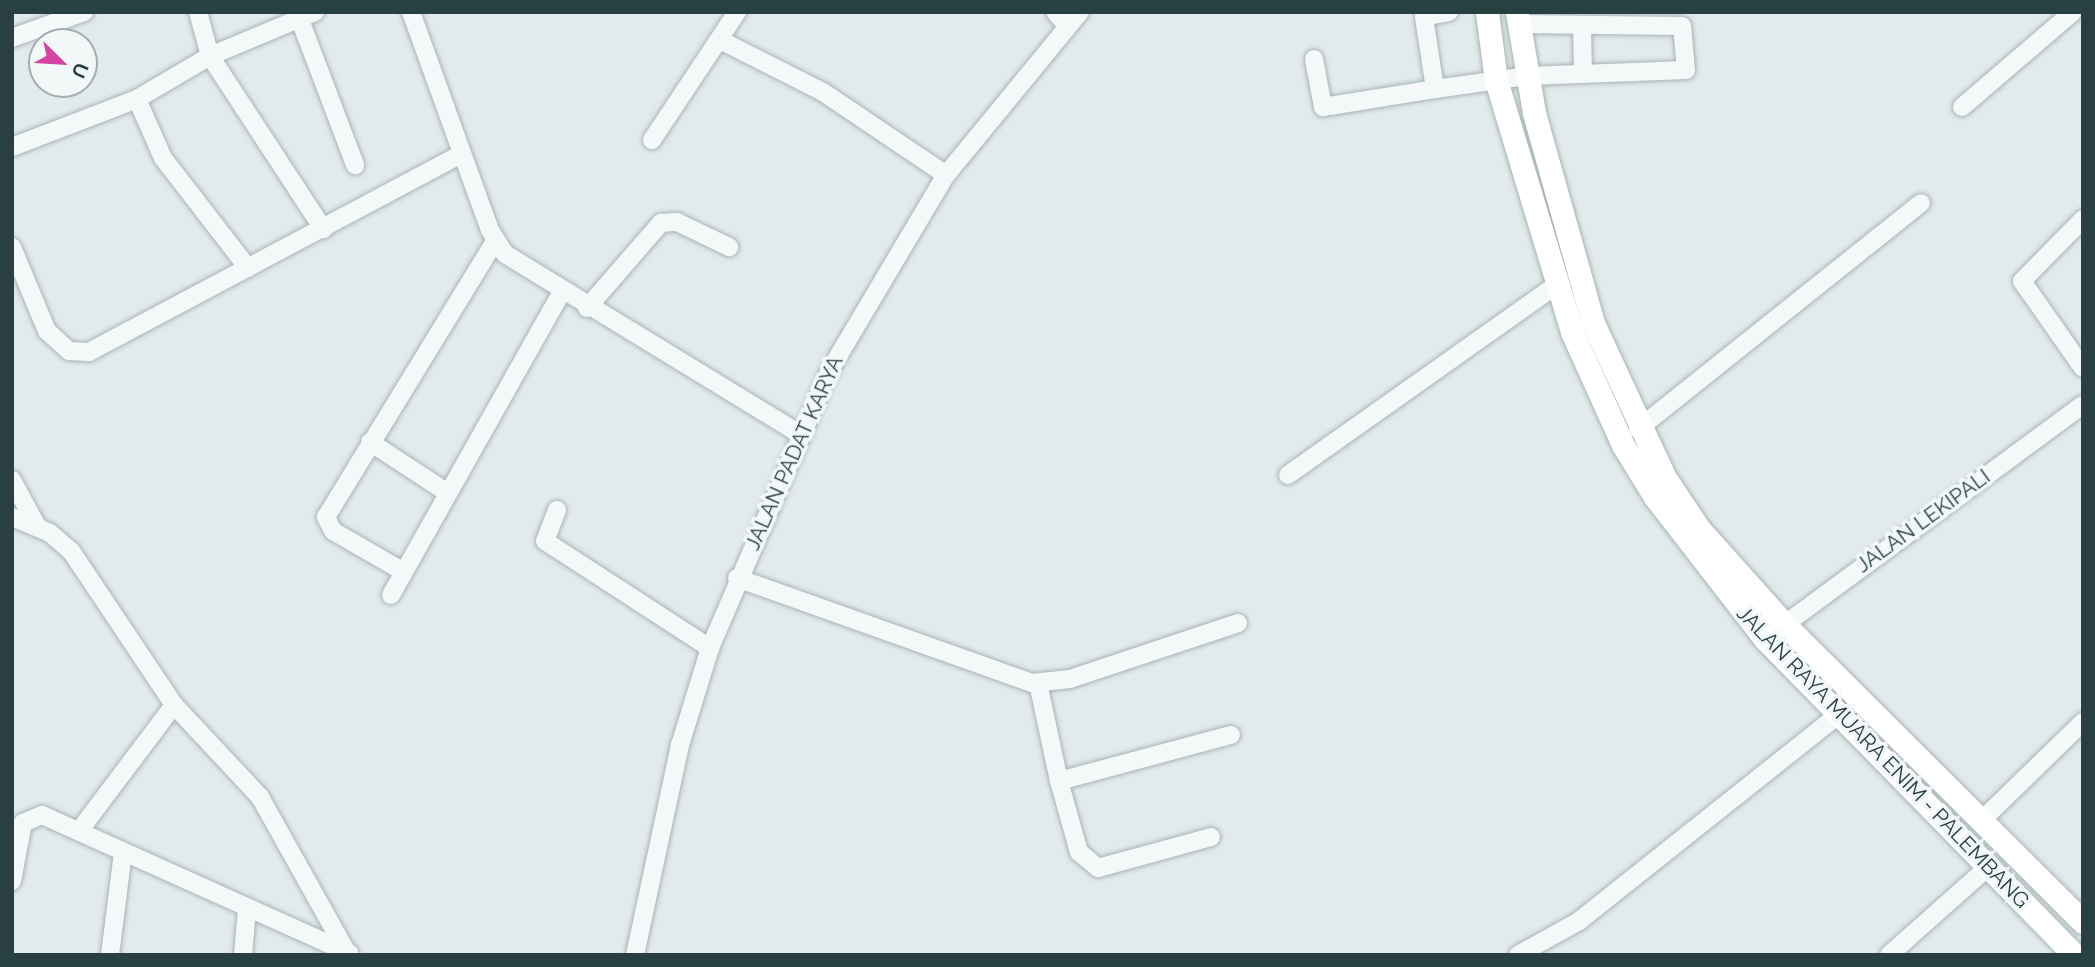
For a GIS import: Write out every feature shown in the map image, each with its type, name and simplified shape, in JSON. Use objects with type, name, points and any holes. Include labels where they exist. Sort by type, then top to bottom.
[{"type":"main road","name":"JALAN RAYA MUARA ENIM - PALEMBANG","points":[[1487,12],[1496,80],[1556,285],[1623,445],[1690,548],[1766,640],[2074,955]]},
{"type":"main road","name":"JALAN RAYA MUARA ENIM - PALEMBANG","points":[[1518,18],[1528,76],[1593,323],[1638,429],[1700,530],[1784,624],[2083,922]]},
{"type":"street","points":[[12,38],[84,12]]},
{"type":"street","points":[[198,12],[210,56],[323,229]]},
{"type":"street","points":[[411,12],[495,241],[561,293],[802,435]]},
{"type":"street","points":[[652,140],[722,41],[737,12]]},
{"type":"street","name":"JALAN PADAT KARYA","points":[[635,955],[680,745],[710,648],[737,578],[847,334],[946,175],[1061,19],[1080,12]]},
{"type":"street","points":[[1435,89],[1424,17],[1449,12]]},
{"type":"street","points":[[1962,107],[2073,12]]},
{"type":"street","points":[[12,147],[137,99],[210,56],[304,15],[355,165]]},
{"type":"street","points":[[1314,59],[1324,107],[1528,76],[1686,70],[1682,26],[1582,25],[1518,18]]},
{"type":"street","points":[[1582,25],[1583,74]]},
{"type":"street","points":[[722,41],[823,92],[946,175]]},
{"type":"street","points":[[137,99],[163,158],[248,268]]},
{"type":"street","points":[[12,247],[47,331],[69,351],[89,352],[462,154]]},
{"type":"street","points":[[1638,429],[1921,203]]},
{"type":"street","points":[[2083,219],[2022,281],[2083,368]]},
{"type":"street","points":[[587,309],[660,223],[677,222],[729,247]]},
{"type":"street","points":[[404,572],[328,524],[330,508],[495,241]]},
{"type":"street","points":[[1287,475],[1556,285]]},
{"type":"street","points":[[12,295],[30,290]]},
{"type":"street","points":[[391,595],[561,293]]},
{"type":"street","name":"JALAN LEKIPALI","points":[[1766,640],[1784,624],[2083,405]]},
{"type":"street","points":[[370,442],[449,493]]},
{"type":"street","points":[[12,480],[37,526]]},
{"type":"street","points":[[557,510],[545,541],[710,648]]},
{"type":"street","points":[[12,517],[37,526],[71,551],[174,705],[260,797],[349,953]]},
{"type":"street","points":[[737,578],[1038,683],[1238,623]]},
{"type":"street","points":[[1038,683],[1059,781],[1079,852],[1098,867],[1211,838]]},
{"type":"street","points":[[79,831],[174,705]]},
{"type":"street","points":[[1518,955],[1580,921],[1838,715]]},
{"type":"street","points":[[1980,821],[2083,723]]},
{"type":"street","points":[[1059,781],[1231,735]]},
{"type":"street","points":[[12,881],[18,836],[31,815],[79,831],[349,953]]},
{"type":"street","points":[[110,955],[123,852]]},
{"type":"street","points":[[1889,955],[1989,867]]},
{"type":"street","points":[[243,955],[247,909]]}]
